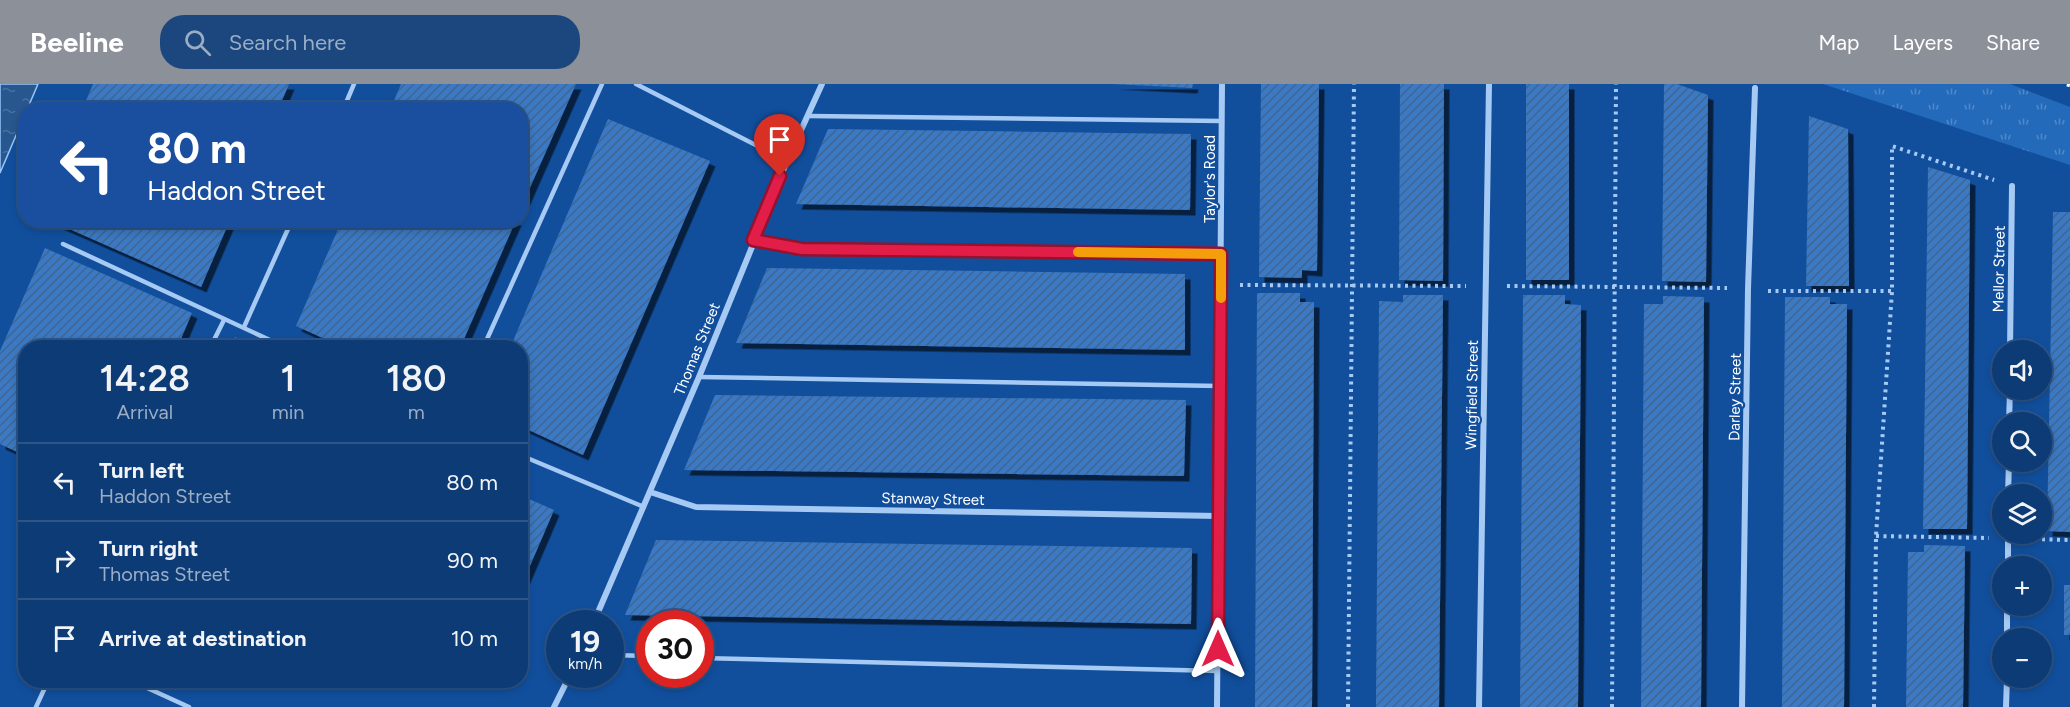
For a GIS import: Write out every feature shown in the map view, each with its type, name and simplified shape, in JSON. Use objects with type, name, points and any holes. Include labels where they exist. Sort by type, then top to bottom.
[{"type":"street","name":"Thomas Street","points":[[599,610],[699,377],[753,240],[822,84]]},
{"type":"street","name":"Taylor's Road","points":[[1217,707],[1222,84]]},
{"type":"street","name":"Wingfield Street","points":[[1479,707],[1489,84]]},
{"type":"street","name":"Darley Street","points":[[1742,707],[1748,289],[1755,88]]},
{"type":"street","name":"Mellor Street","points":[[2010,340],[2012,186]]},
{"type":"street","points":[[753,240],[802,249],[1221,254]]},
{"type":"street","name":"Stanway Street","points":[[650,492],[696,507],[1218,516]]},
{"type":"street","points":[[554,707],[564,688]]},
{"type":"street","points":[[2006,707],[2007,688]]},
{"type":"lane","points":[[346,102],[354,84]]},
{"type":"lane","points":[[487,340],[602,84]]},
{"type":"lane","points":[[636,84],[787,161]]},
{"type":"lane","points":[[809,116],[1222,121]]},
{"type":"lane","points":[[244,327],[288,228]]},
{"type":"lane","points":[[63,244],[271,340]]},
{"type":"lane","points":[[214,340],[224,320]]},
{"type":"lane","points":[[699,377],[1220,386]]},
{"type":"lane","points":[[528,458],[644,507]]},
{"type":"lane","points":[[714,658],[1218,671]]},
{"type":"lane","points":[[36,707],[45,688]]},
{"type":"lane","points":[[147,688],[189,707]]},
{"type":"path","points":[[1348,707],[1354,84]]},
{"type":"path","points":[[1612,707],[1616,84]]},
{"type":"path","points":[[1874,707],[1876,536],[1892,291],[1892,146],[2012,186]]},
{"type":"path","points":[[1221,284],[1748,289],[1781,293],[1892,291]]},
{"type":"path","points":[[1876,536],[1992,536]]},
{"type":"path","points":[[2052,539],[2070,540]]},
{"type":"green space","points":[[1823,84],[2010,84],[2070,107],[2070,165]]},
{"type":"water","points":[[0,84],[38,84],[30,102],[18,102],[18,131],[0,173]]},
{"type":"building","points":[[93,84],[289,84],[281,102],[85,102]]},
{"type":"building","points":[[401,84],[576,84],[528,192],[528,102],[393,102]]},
{"type":"building","points":[[1112,84],[1193,84],[1192,88]]},
{"type":"building","points":[[1261,84],[1319,84],[1317,271],[1302,270],[1302,278],[1259,277]]},
{"type":"building","points":[[1400,84],[1444,84],[1443,281],[1399,280]]},
{"type":"building","points":[[1526,84],[1569,84],[1569,280],[1526,280]]},
{"type":"building","points":[[1664,84],[1677,84],[1708,95],[1706,282],[1662,281]]},
{"type":"building","points":[[1809,116],[1848,129],[1849,286],[1806,286]]},
{"type":"building","points":[[608,119],[710,161],[583,455],[528,430],[528,340],[513,340]]},
{"type":"building","points":[[828,129],[1191,134],[1190,210],[796,204]]},
{"type":"building","points":[[1928,167],[1970,180],[1967,529],[1923,529]]},
{"type":"building","points":[[2053,212],[2070,212],[2070,532],[2052,531],[2052,484],[2048,484],[2048,472],[2052,472],[2052,412],[2049,412],[2049,400],[2052,400]]},
{"type":"building","points":[[67,228],[227,228],[201,287]]},
{"type":"building","points":[[339,228],[512,228],[464,340],[327,340],[296,326]]},
{"type":"building","points":[[45,248],[192,313],[180,340],[18,340],[18,452],[0,444],[0,351]]},
{"type":"building","points":[[767,268],[1185,274],[1185,350],[736,343]]},
{"type":"building","points":[[1257,293],[1300,293],[1300,302],[1314,302],[1312,707],[1255,707]]},
{"type":"building","points":[[1403,295],[1443,295],[1439,707],[1376,707],[1379,301],[1403,302]]},
{"type":"building","points":[[1523,295],[1565,295],[1565,304],[1581,305],[1578,707],[1520,707]]},
{"type":"building","points":[[1663,296],[1704,297],[1701,707],[1641,707],[1644,304],[1663,304]]},
{"type":"building","points":[[1785,297],[1830,297],[1830,304],[1847,304],[1844,707],[1782,707]]},
{"type":"building","points":[[715,395],[1186,400],[1184,476],[684,470]]},
{"type":"building","points":[[528,499],[554,510],[528,570]]},
{"type":"building","points":[[656,540],[1192,548],[1191,624],[714,616],[714,610],[636,610],[636,615],[625,615]]},
{"type":"building","points":[[1924,545],[1965,546],[1963,707],[1906,707],[1908,552],[1924,552]]},
{"type":"building","points":[[2064,585],[2070,585],[2070,635],[2064,635]]},
{"type":"slow traffic","points":[[1078,252],[1221,254],[1221,298]]},
{"type":"route","points":[[780,176],[753,240],[802,249],[1221,254],[1218,649]]}]
